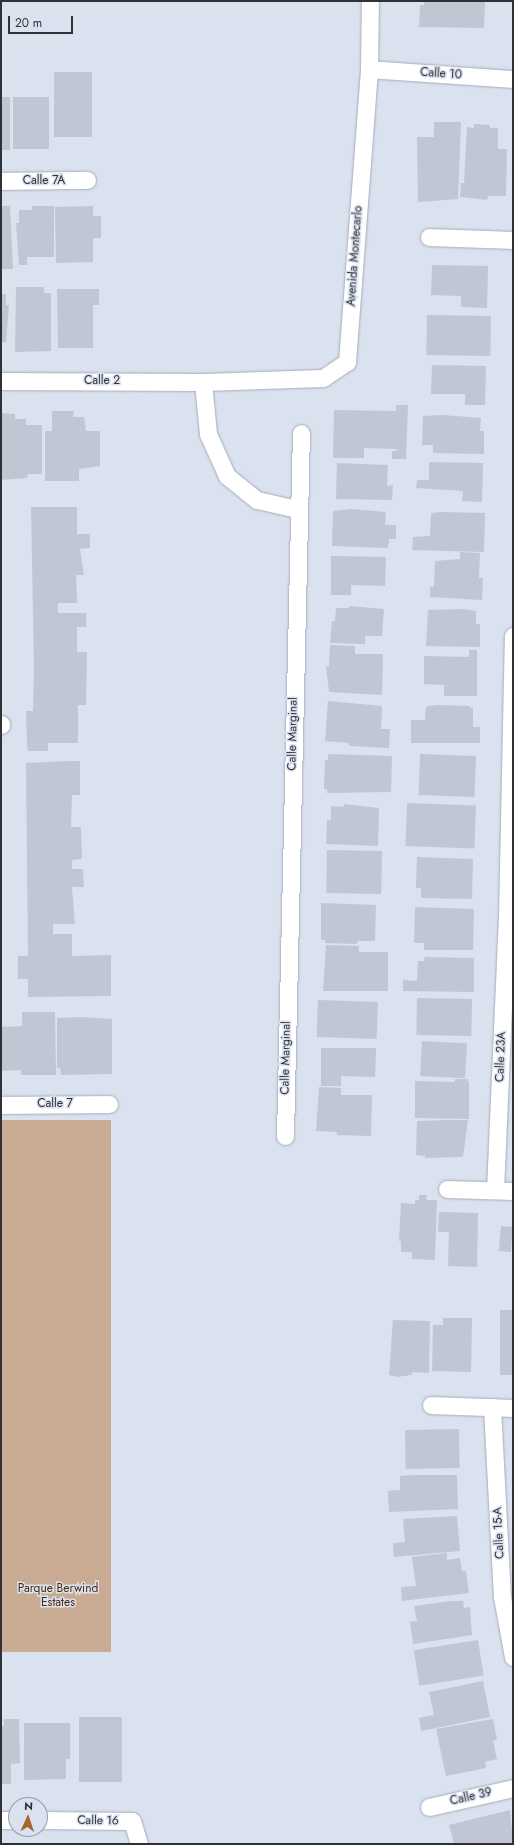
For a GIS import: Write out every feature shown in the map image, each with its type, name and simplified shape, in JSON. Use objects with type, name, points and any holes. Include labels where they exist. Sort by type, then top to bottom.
[{"type":"street","name":"Avenida Montecarlo","points":[[203,382],[323,378],[347,362],[369,69],[370,1]]},
{"type":"street","name":"Calle 10","points":[[369,69],[513,79]]},
{"type":"street","name":"Calle 7A","points":[[1,181],[87,180]]},
{"type":"street","points":[[429,236],[513,240]]},
{"type":"street","name":"Calle 2","points":[[1,381],[203,382]]},
{"type":"street","points":[[203,382],[208,434],[227,476],[257,500],[297,509]]},
{"type":"street","name":"Calle Marginal","points":[[285,1136],[297,509],[301,433]]},
{"type":"street","name":"Calle 23A","points":[[495,1190],[510,918],[513,636]]},
{"type":"street","name":"Calle 7","points":[[1,1105],[109,1104]]},
{"type":"street","points":[[448,1189],[513,1191]]},
{"type":"street","points":[[431,1405],[513,1408]]},
{"type":"street","name":"Calle 15-A","points":[[492,1407],[502,1597],[513,1657]]},
{"type":"street","name":"Calle 39","points":[[429,1807],[513,1788]]},
{"type":"street","name":"Calle 16","points":[[48,1820],[132,1821],[139,1844]]},
{"type":"green space","name":"Parque Berwind Estates","points":[[1,1120],[111,1120],[111,1652],[1,1652]]},
{"type":"building","points":[[424,1],[485,1],[484,28],[419,27],[420,5],[424,5]]},
{"type":"building","points":[[1,6],[2,6],[1,65]]},
{"type":"building","points":[[54,72],[92,72],[92,137],[54,137]]},
{"type":"building","points":[[1,97],[10,97],[10,150],[1,150]]},
{"type":"building","points":[[13,97],[49,97],[49,149],[13,149]]},
{"type":"building","points":[[434,122],[461,122],[458,199],[418,202],[417,137],[434,137]]},
{"type":"building","points":[[474,124],[490,125],[490,128],[498,128],[498,149],[507,149],[506,196],[488,196],[487,200],[460,197],[461,183],[464,183],[467,127],[474,128]]},
{"type":"building","points":[[1,206],[10,206],[13,269],[1,269]]},
{"type":"building","points":[[32,206],[54,206],[54,257],[27,257],[27,265],[19,265],[16,223],[19,223],[19,210],[32,210]]},
{"type":"building","points":[[93,206],[93,216],[101,216],[101,238],[93,238],[93,262],[56,263],[55,207]]},
{"type":"building","points":[[432,265],[488,266],[487,308],[461,307],[461,296],[431,295]]},
{"type":"building","points":[[16,287],[44,287],[44,293],[51,293],[51,351],[15,352]]},
{"type":"building","points":[[57,289],[99,289],[99,305],[93,305],[93,348],[58,348]]},
{"type":"building","points":[[1,294],[6,294],[6,305],[9,305],[6,342],[1,342]]},
{"type":"building","points":[[427,315],[491,316],[490,356],[426,355]]},
{"type":"building","points":[[432,365],[486,366],[485,405],[465,405],[465,394],[431,394]]},
{"type":"building","points":[[396,405],[408,405],[406,459],[392,459],[392,451],[397,451],[396,449],[364,448],[364,458],[333,458],[334,410],[396,411]]},
{"type":"building","points":[[52,411],[74,411],[73,417],[84,417],[86,431],[100,431],[100,466],[79,469],[79,481],[45,481],[45,431],[52,431]]},
{"type":"building","points":[[1,413],[15,414],[15,419],[26,419],[26,425],[42,425],[42,474],[28,474],[27,478],[1,480]]},
{"type":"building","points":[[443,415],[481,418],[480,431],[484,431],[484,454],[433,453],[433,445],[422,445],[423,416]]},
{"type":"building","points":[[429,462],[483,463],[482,502],[462,501],[463,491],[416,488],[417,480],[429,480]]},
{"type":"building","points":[[337,463],[388,465],[387,486],[393,485],[392,500],[336,499]]},
{"type":"building","points":[[31,507],[77,507],[77,534],[90,534],[90,548],[80,549],[84,575],[76,575],[77,603],[58,603],[58,613],[86,613],[86,627],[77,627],[77,652],[87,652],[86,705],[78,705],[78,743],[48,743],[48,751],[28,751],[27,744],[26,711],[33,711],[34,669]]},
{"type":"building","points":[[351,509],[386,512],[385,525],[396,525],[396,539],[389,539],[388,548],[332,546],[333,511]]},
{"type":"building","points":[[431,513],[485,513],[484,552],[412,550],[413,537],[430,536]]},
{"type":"building","points":[[460,552],[480,553],[479,578],[483,578],[482,600],[430,597],[430,587],[434,587],[435,561],[460,559]]},
{"type":"building","points":[[331,556],[386,557],[385,586],[351,585],[351,595],[331,595]]},
{"type":"building","points":[[349,606],[384,609],[382,636],[365,636],[365,644],[330,643],[332,621],[335,621],[336,608],[349,608]]},
{"type":"building","points":[[463,609],[476,611],[476,624],[480,624],[480,647],[426,646],[428,610]]},
{"type":"building","points":[[330,645],[355,646],[355,654],[383,654],[382,695],[329,692],[326,666],[329,667]]},
{"type":"building","points":[[469,650],[477,650],[477,696],[444,696],[444,685],[424,684],[424,656],[469,657]]},
{"type":"building","points":[[328,701],[382,706],[381,729],[390,729],[389,748],[349,746],[349,743],[325,741]]},
{"type":"building","points":[[436,705],[470,706],[470,708],[473,708],[473,727],[480,727],[480,743],[411,743],[411,720],[425,720],[426,707]]},
{"type":"building","points":[[328,754],[392,756],[391,792],[327,793],[327,789],[324,789],[325,760],[328,760]]},
{"type":"building","points":[[420,754],[476,756],[475,797],[419,795]]},
{"type":"building","points":[[80,761],[80,795],[72,795],[71,827],[81,827],[82,859],[72,860],[72,869],[83,869],[84,887],[72,887],[75,924],[53,924],[53,934],[72,934],[72,956],[111,955],[111,996],[28,997],[28,979],[18,979],[18,956],[28,956],[26,763]]},
{"type":"building","points":[[407,803],[476,805],[474,848],[405,846]]},
{"type":"building","points":[[344,804],[379,808],[378,846],[326,844],[327,820],[331,820],[331,806],[344,807]]},
{"type":"building","points":[[327,850],[382,851],[381,894],[326,893]]},
{"type":"building","points":[[417,857],[473,859],[472,899],[421,898],[421,888],[416,888]]},
{"type":"building","points":[[321,903],[376,905],[375,941],[358,941],[357,944],[325,943],[325,940],[321,940]]},
{"type":"building","points":[[415,907],[474,909],[473,950],[424,950],[424,943],[414,943]]},
{"type":"building","points":[[326,945],[359,946],[359,952],[388,952],[388,991],[323,991]]},
{"type":"building","points":[[424,957],[474,958],[474,992],[403,991],[403,980],[417,981],[418,961],[425,961]]},
{"type":"building","points":[[417,998],[472,999],[471,1036],[416,1035]]},
{"type":"building","points":[[318,1000],[378,1002],[377,1039],[317,1037]]},
{"type":"building","points":[[22,1012],[55,1012],[56,1075],[21,1075],[21,1070],[1,1071],[1,1027],[22,1026]]},
{"type":"building","points":[[81,1017],[112,1019],[112,1074],[61,1075],[60,1068],[57,1068],[57,1018]]},
{"type":"building","points":[[422,1041],[467,1043],[465,1078],[420,1076]]},
{"type":"building","points":[[321,1048],[376,1048],[375,1077],[341,1076],[341,1086],[321,1086]]},
{"type":"building","points":[[455,1079],[467,1079],[469,1083],[469,1119],[415,1118],[415,1081],[455,1082]]},
{"type":"building","points":[[319,1087],[341,1088],[341,1095],[372,1095],[371,1136],[337,1135],[337,1132],[316,1131]]},
{"type":"building","points":[[468,1120],[463,1157],[425,1158],[425,1156],[416,1155],[417,1121]]},
{"type":"building","points":[[419,1195],[427,1195],[426,1200],[437,1200],[435,1260],[412,1259],[412,1252],[401,1252],[401,1241],[399,1241],[401,1203],[415,1204],[415,1200],[419,1200]]},
{"type":"building","points":[[439,1212],[478,1213],[477,1267],[448,1266],[449,1232],[438,1232]]},
{"type":"building","points":[[501,1226],[513,1227],[511,1252],[499,1251]]},
{"type":"building","points":[[500,1310],[513,1310],[513,1375],[500,1375]]},
{"type":"building","points":[[443,1318],[472,1318],[471,1372],[432,1371],[433,1325],[443,1325]]},
{"type":"building","points":[[393,1320],[430,1321],[429,1373],[413,1372],[411,1375],[397,1377],[389,1375]]},
{"type":"building","points":[[459,1429],[460,1468],[406,1469],[405,1430]]},
{"type":"building","points":[[457,1475],[458,1509],[389,1512],[388,1491],[400,1490],[400,1476]]},
{"type":"building","points":[[457,1516],[460,1551],[394,1557],[393,1543],[405,1542],[403,1519]]},
{"type":"building","points":[[447,1553],[447,1560],[460,1558],[462,1571],[466,1571],[469,1593],[402,1601],[401,1587],[416,1586],[412,1557]]},
{"type":"building","points":[[451,1601],[463,1601],[464,1608],[470,1607],[472,1635],[413,1644],[410,1622],[417,1621],[414,1606]]},
{"type":"building","points":[[478,1640],[484,1676],[419,1686],[414,1650]]},
{"type":"building","points":[[483,1681],[490,1717],[421,1731],[419,1718],[434,1715],[429,1692]]},
{"type":"building","points":[[79,1717],[122,1717],[122,1782],[79,1782]]},
{"type":"building","points":[[4,1719],[19,1719],[20,1763],[11,1764],[11,1784],[1,1784],[1,1726],[4,1726]]},
{"type":"building","points":[[493,1719],[497,1740],[493,1741],[497,1759],[485,1762],[486,1768],[446,1776],[436,1729]]},
{"type":"building","points":[[24,1723],[70,1723],[70,1759],[66,1759],[66,1779],[24,1780]]},
{"type":"building","points":[[510,1810],[513,1844],[454,1844],[449,1825]]}]
